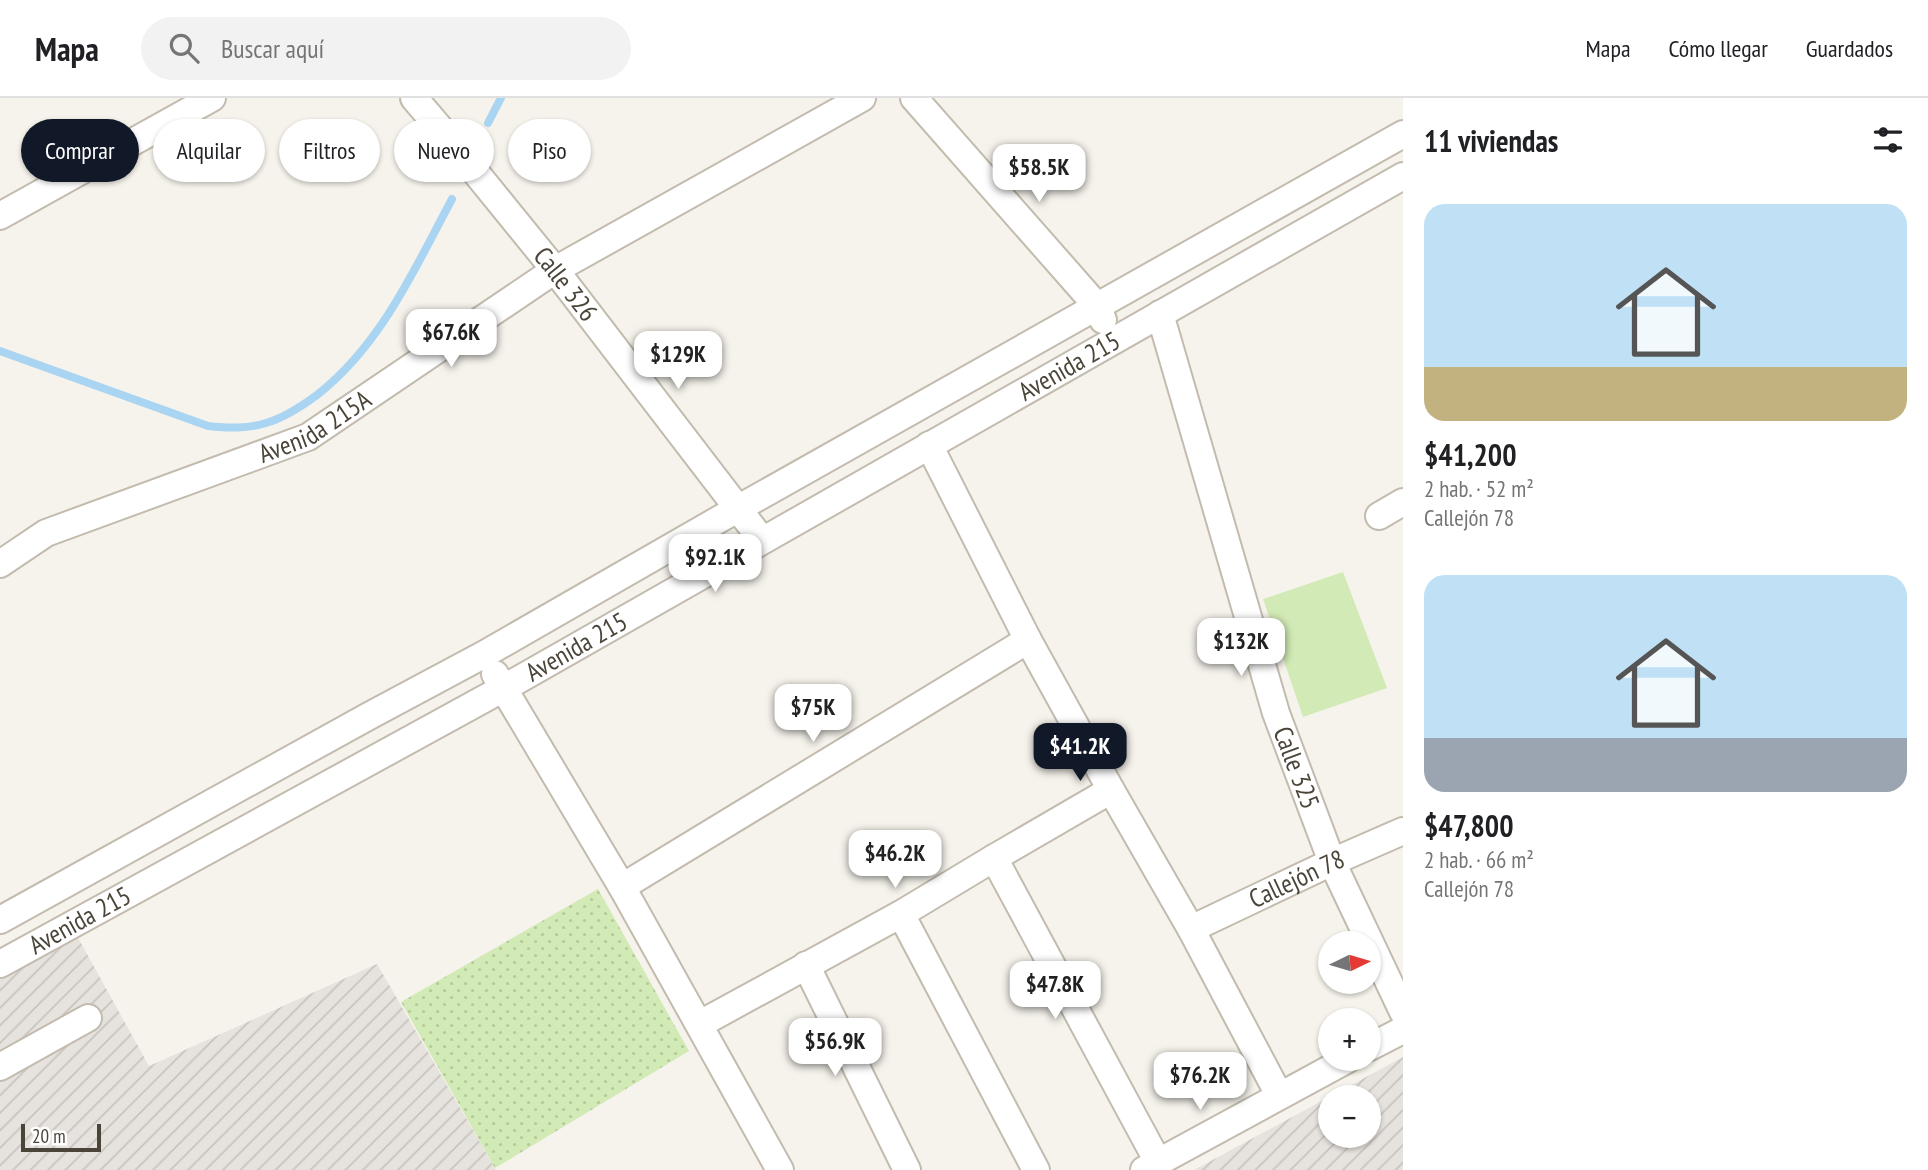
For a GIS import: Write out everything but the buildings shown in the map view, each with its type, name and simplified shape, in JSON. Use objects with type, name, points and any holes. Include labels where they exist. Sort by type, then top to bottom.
[{"type":"street","points":[[0,215],[212,98]]},
{"type":"street","name":"Calle 326","points":[[414,98],[555,270],[762,540]]},
{"type":"street","name":"Avenida 215A","points":[[0,564],[46,533],[307,437],[555,270],[862,98]]},
{"type":"street","points":[[915,98],[1097,306],[1112,341]]},
{"type":"street","name":"Avenida 215","points":[[0,920],[483,654],[1403,134]]},
{"type":"street","name":"Avenida 215","points":[[0,964],[504,688],[1403,176]]},
{"type":"street","name":"Calle 325","points":[[1160,314],[1276,713],[1332,862],[1403,1012]]},
{"type":"street","points":[[929,446],[1028,640],[1191,929],[1279,1095]]},
{"type":"street","points":[[1379,516],[1403,502]]},
{"type":"street","points":[[622,887],[1028,640]]},
{"type":"street","points":[[483,654],[700,1024],[775,1168]]},
{"type":"street","points":[[700,1024],[901,914],[1111,790]]},
{"type":"street","name":"Callejón 78","points":[[1191,929],[1403,831]]},
{"type":"street","points":[[994,858],[1151,1166],[1325,1071]]},
{"type":"street","points":[[901,914],[1037,1170]]},
{"type":"street","points":[[806,965],[907,1170]]},
{"type":"street","points":[[0,1067],[88,1018]]},
{"type":"street","points":[[1381,1041],[1403,1030]]},
{"type":"shaded area","points":[[77,936],[149,1066],[377,964],[496,1170],[0,1170],[0,977]]},
{"type":"shaded area","points":[[1403,1057],[1403,1170],[1194,1170],[1318,1103],[1318,1148],[1381,1148],[1381,1085],[1351,1085]]},
{"type":"green space","points":[[1343,572],[1387,688],[1303,717],[1263,599]]},
{"type":"green space","points":[[598,889],[689,1051],[495,1168],[401,1002]]},
{"type":"waterway","points":[[490,119],[501,98]]},
{"type":"waterway","points":[[0,351],[208,426],[245,427],[273,421],[317,395],[360,353],[394,305],[452,199]]}]
